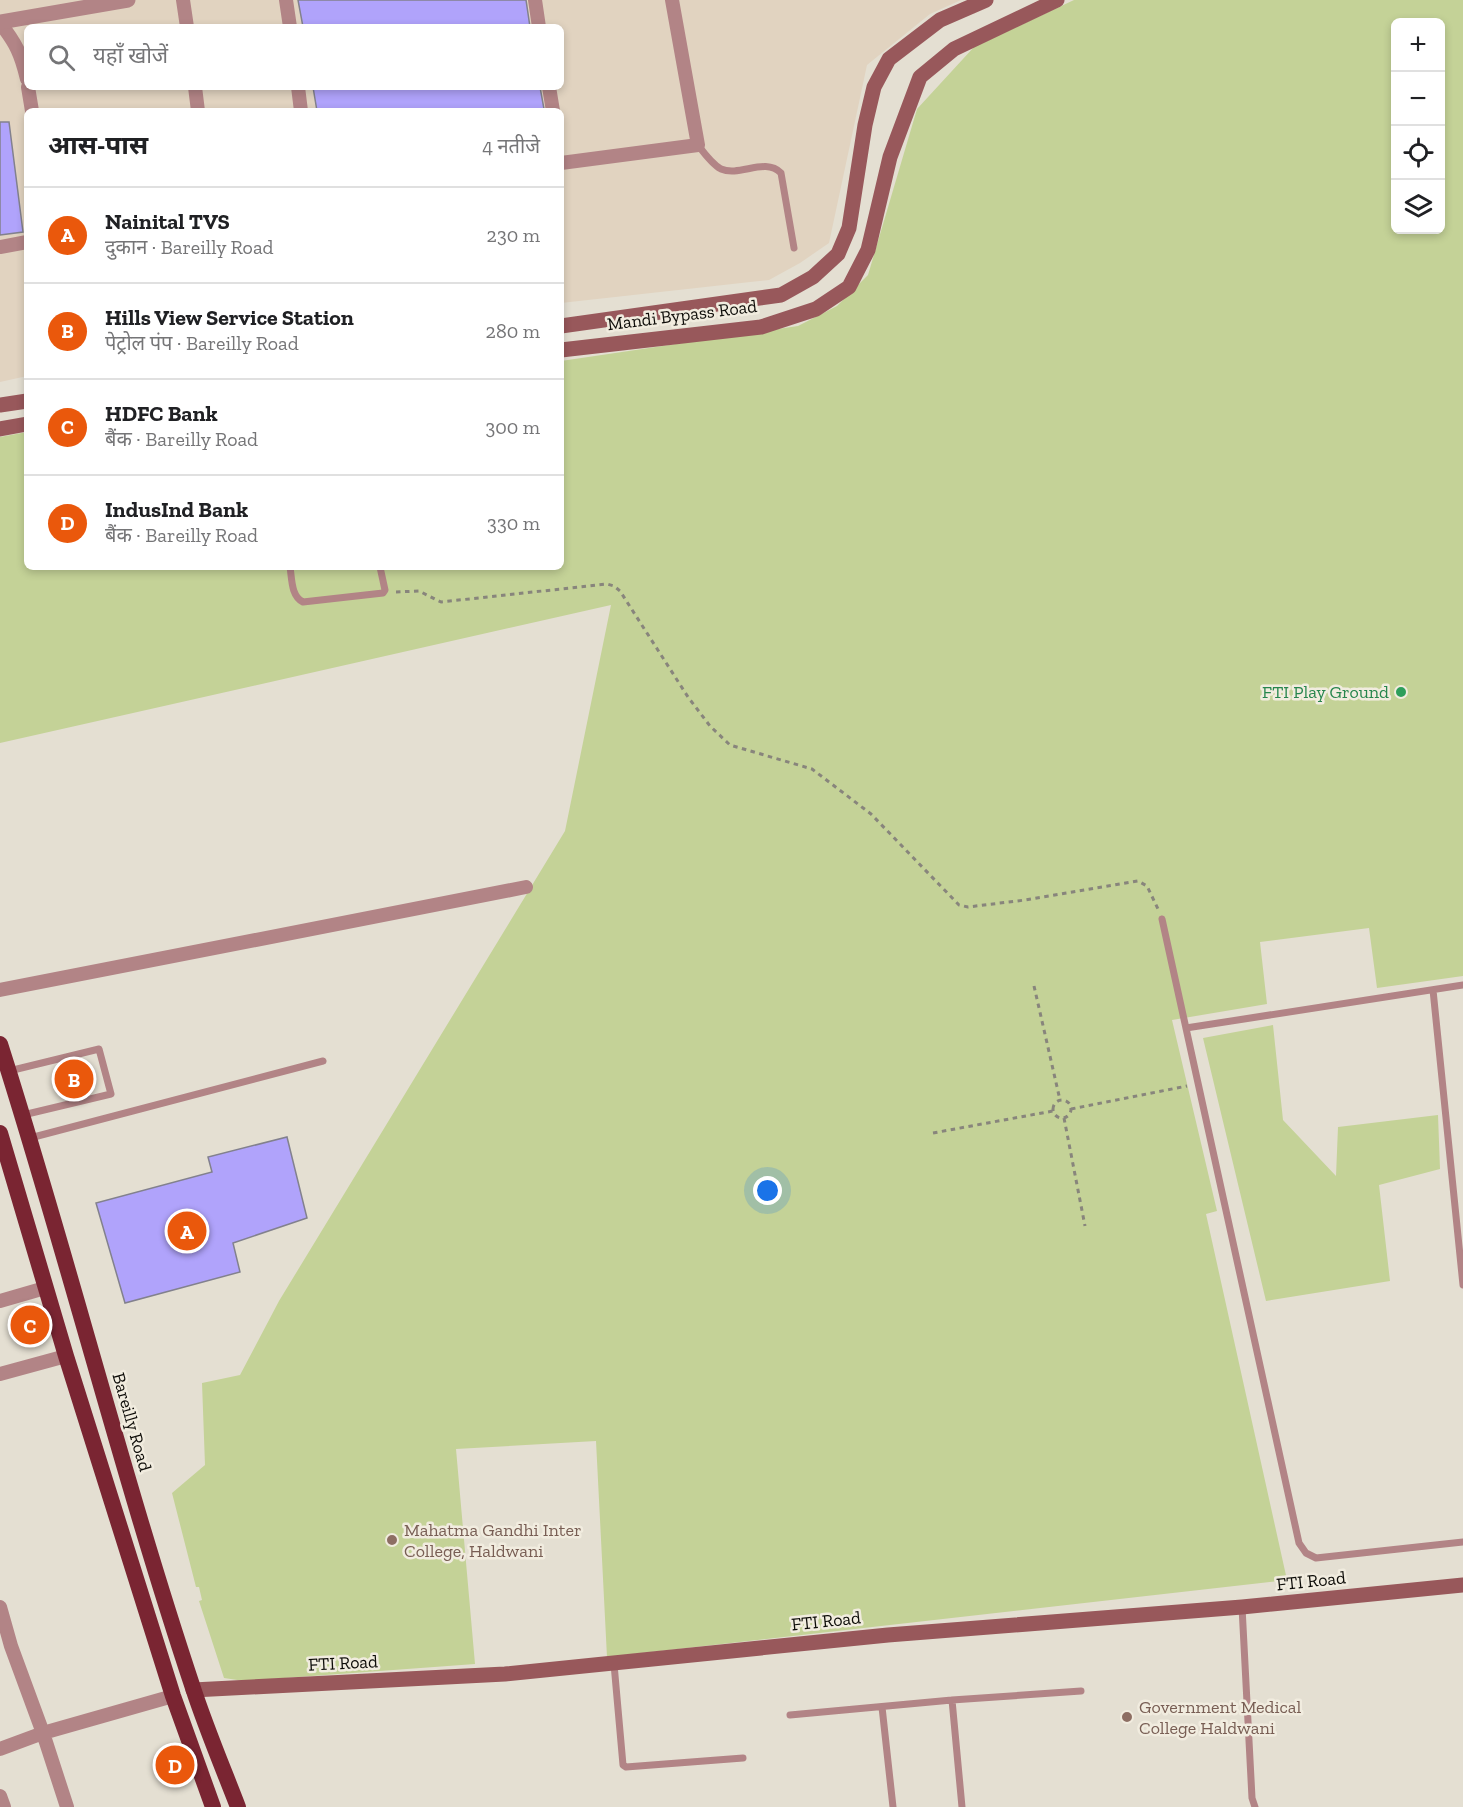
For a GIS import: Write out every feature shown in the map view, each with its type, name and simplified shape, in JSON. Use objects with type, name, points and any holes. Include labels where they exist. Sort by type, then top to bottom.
[{"type":"highway","name":"Bareilly Road","points":[[0,1044],[30,1138],[193,1690],[238,1807]]},
{"type":"highway","points":[[30,1138],[1,1143],[173,1696],[213,1807]]},
{"type":"highway","points":[[66,1356],[91,1350]]},
{"type":"highway","points":[[173,1696],[193,1690]]},
{"type":"main road","name":"Mandi Bypass Road","points":[[564,326],[781,295],[813,278],[838,255],[849,228],[865,125],[874,87],[890,59],[940,20],[986,0]]},
{"type":"main road","name":"Mandi Bypass Road","points":[[564,350],[761,327],[816,309],[849,287],[868,250],[890,157],[920,77],[954,49],[1057,0]]},
{"type":"main road","points":[[0,405],[24,401]]},
{"type":"main road","points":[[0,429],[24,425]]},
{"type":"main road","name":"FTI Road","points":[[193,1690],[505,1674],[888,1635],[1242,1607],[1463,1585]]},
{"type":"street","points":[[24,66],[14,41],[0,22],[128,0]]},
{"type":"street","points":[[183,0],[187,24]]},
{"type":"street","points":[[286,0],[290,24]]},
{"type":"street","points":[[535,0],[539,24]]},
{"type":"street","points":[[564,163],[698,145],[672,0]]},
{"type":"street","points":[[28,90],[32,108]]},
{"type":"street","points":[[195,90],[198,108]]},
{"type":"street","points":[[298,90],[301,108]]},
{"type":"street","points":[[550,90],[552,108]]},
{"type":"street","points":[[0,247],[24,243]]},
{"type":"street","points":[[0,990],[526,887]]},
{"type":"street","points":[[0,1301],[45,1288]]},
{"type":"street","points":[[0,1374],[66,1356]]},
{"type":"street","points":[[0,1607],[10,1646],[68,1807]]},
{"type":"street","points":[[0,1749],[43,1733],[173,1696]]},
{"type":"street","points":[[0,1796],[4,1807]]},
{"type":"lane","points":[[698,145],[721,169],[770,166],[781,172],[794,248]]},
{"type":"lane","points":[[291,570],[295,594],[297,599],[303,602],[384,592],[380,570]]},
{"type":"lane","points":[[1162,919],[1299,1543],[1306,1553],[1316,1558],[1463,1542]]},
{"type":"lane","points":[[1186,1028],[1463,985]]},
{"type":"lane","points":[[1433,990],[1463,1286]]},
{"type":"lane","points":[[9,1071],[99,1049],[111,1094],[23,1115]]},
{"type":"lane","points":[[30,1138],[323,1061]]},
{"type":"lane","points":[[1242,1607],[1252,1798],[1255,1807]]},
{"type":"lane","points":[[614,1662],[623,1766],[743,1758]]},
{"type":"lane","points":[[790,1715],[1081,1691]]},
{"type":"lane","points":[[952,1700],[962,1807]]},
{"type":"lane","points":[[882,1707],[893,1807]]},
{"type":"path","points":[[384,592],[419,591],[441,602],[608,584],[614,586],[620,591],[688,697],[710,726],[730,745],[812,769],[872,814],[959,905],[968,907],[1025,900],[1138,881],[1147,886],[1162,919]]},
{"type":"path","points":[[1034,986],[1060,1100]]},
{"type":"path","points":[[1071,1109],[1198,1084]]},
{"type":"path","points":[[1060,1100],[1069,1103],[1071,1109],[1064,1118],[1056,1116],[1053,1111],[1054,1103],[1060,1100]]},
{"type":"path","points":[[933,1133],[1053,1111]]},
{"type":"path","points":[[1064,1118],[1085,1226]]},
{"type":"shaded area","points":[[0,0],[961,0],[930,14],[867,65],[829,243],[800,263],[769,280],[564,303],[564,108],[24,108],[24,377],[0,382]]},
{"type":"green space","points":[[1074,0],[1463,0],[1463,976],[1377,988],[1369,928],[1260,942],[1267,1004],[1172,1020],[1217,1211],[1206,1214],[1287,1580],[607,1657],[596,1441],[456,1449],[475,1664],[244,1681],[224,1678],[199,1601],[202,1600],[199,1587],[196,1587],[172,1493],[205,1465],[202,1383],[240,1375],[279,1301],[565,831],[611,605],[0,743],[0,437],[24,433],[24,570],[564,570],[564,361],[798,326],[837,306],[868,275],[917,109],[974,47]]},
{"type":"green space","points":[[1273,1025],[1283,1120],[1336,1176],[1338,1127],[1438,1115],[1440,1169],[1379,1185],[1390,1281],[1266,1301],[1203,1038]]},
{"type":"building","points":[[298,0],[526,0],[530,24],[302,24]]},
{"type":"building","points":[[314,90],[541,90],[544,108],[316,108]]},
{"type":"building","points":[[0,122],[9,122],[23,232],[0,235]]},
{"type":"building","points":[[287,1137],[307,1218],[233,1243],[240,1272],[125,1303],[96,1203],[212,1172],[208,1157]]},
{"type":"place","name":"FTI Play Ground","points":[[1401,692]]},
{"type":"place","name":"Hills View Service Station","points":[[74,1079]]},
{"type":"place","name":"Nainital TVS","points":[[187,1231]]},
{"type":"place","name":"HDFC Bank","points":[[30,1325]]},
{"type":"place","name":"Mahatma Gandhi Inter College, Haldwani","points":[[392,1540]]},
{"type":"place","name":"Government Medical College Haldwani","points":[[1127,1717]]},
{"type":"place","name":"IndusInd Bank","points":[[175,1765]]}]
